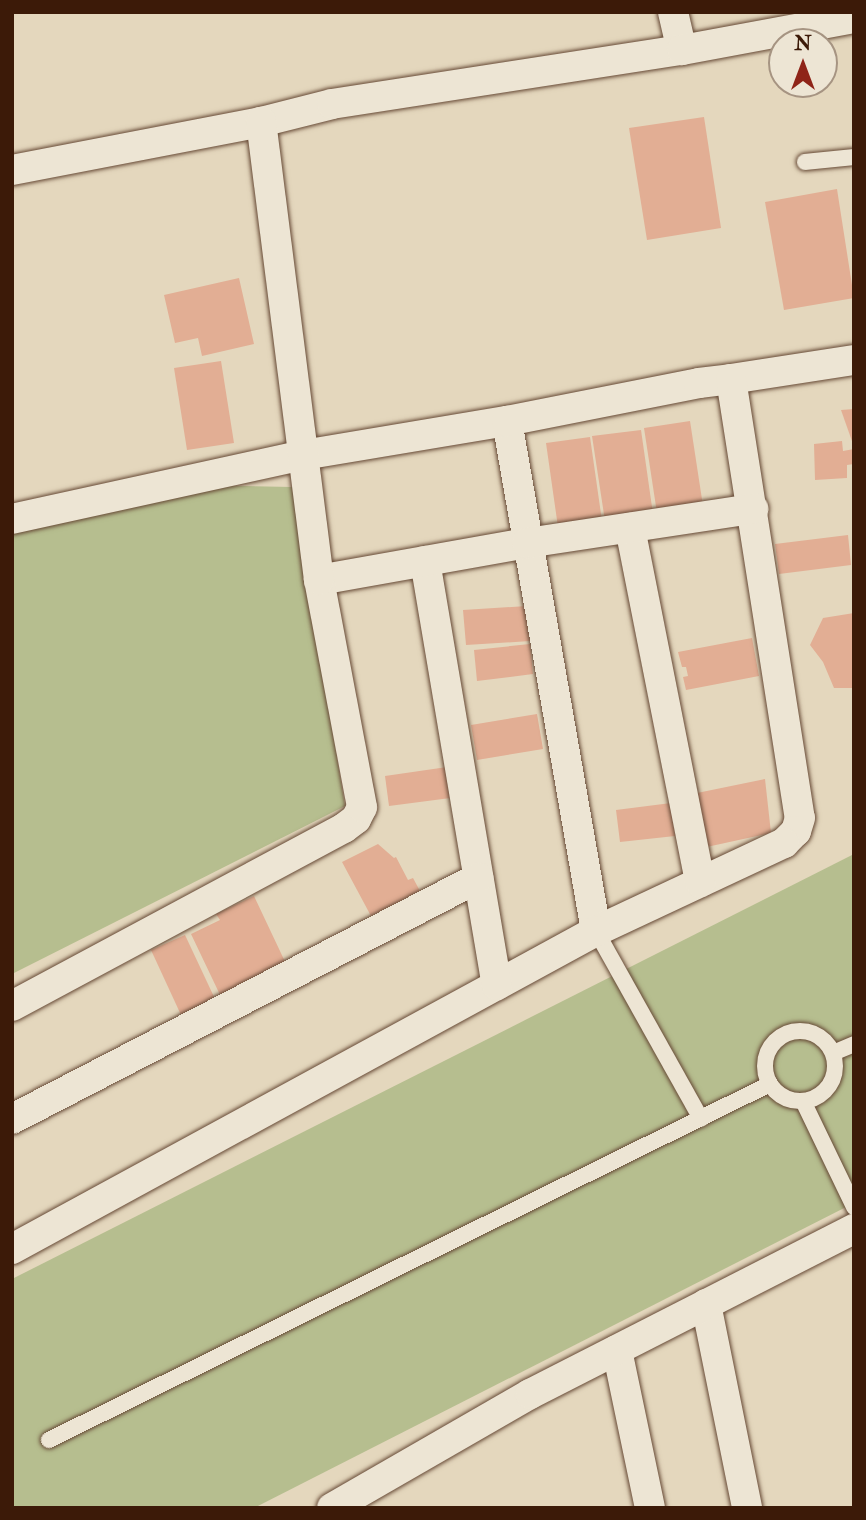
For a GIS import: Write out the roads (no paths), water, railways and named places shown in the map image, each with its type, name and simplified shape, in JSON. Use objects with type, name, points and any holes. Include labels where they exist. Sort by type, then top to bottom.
[{"type":"street","points":[[673,12],[681,50]]},
{"type":"street","points":[[12,170],[261,122],[332,104],[681,50],[854,18]]},
{"type":"street","points":[[12,1006],[344,828],[356,819],[362,807],[362,794],[319,580],[261,122]]},
{"type":"street","points":[[12,519],[303,454],[507,421],[699,383],[854,360]]},
{"type":"street","points":[[15,1241],[596,932],[784,843],[796,831],[800,818],[731,380]]},
{"type":"street","points":[[507,421],[596,932]]},
{"type":"street","points":[[319,580],[527,543],[753,509]]},
{"type":"street","points":[[630,528],[700,883]]},
{"type":"street","points":[[425,561],[496,985]]},
{"type":"street","points":[[12,1119],[478,878]]},
{"type":"street","points":[[332,1508],[530,1394],[853,1226]]},
{"type":"street","points":[[706,1304],[747,1508]]},
{"type":"street","points":[[617,1350],[650,1508]]},
{"type":"lane","points":[[805,162],[854,157]]},
{"type":"lane","points":[[596,932],[701,1119]]},
{"type":"lane","points":[[810,1032],[821,1037],[833,1053],[835,1069],[832,1081],[815,1098],[803,1101],[782,1096],[770,1084],[764,1070],[765,1059],[769,1048],[786,1033],[810,1032]]},
{"type":"lane","points":[[833,1053],[854,1044]]},
{"type":"lane","points":[[49,1440],[770,1084]]},
{"type":"lane","points":[[803,1101],[853,1226]]}]
